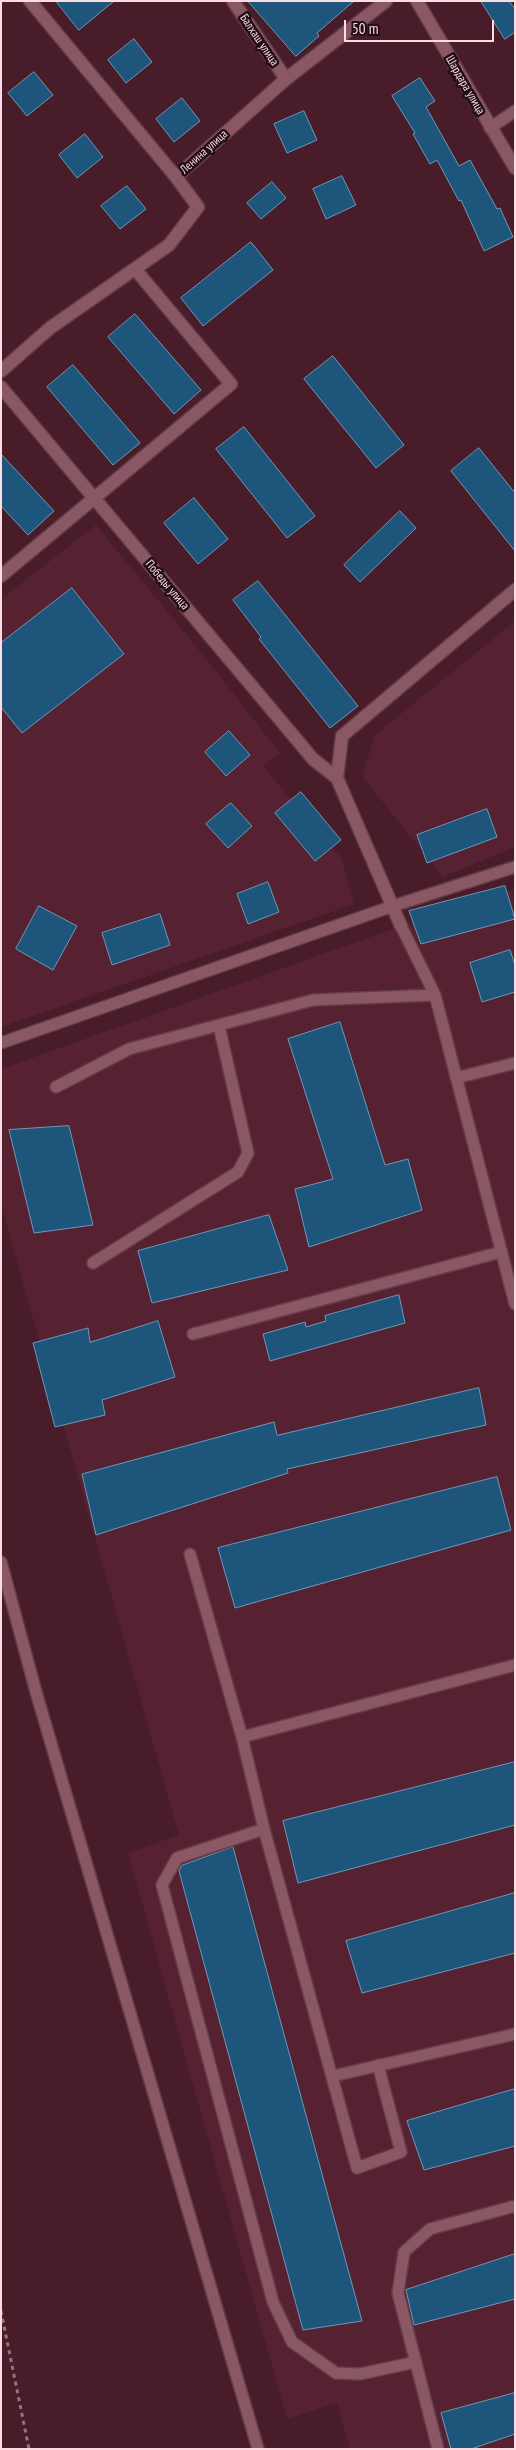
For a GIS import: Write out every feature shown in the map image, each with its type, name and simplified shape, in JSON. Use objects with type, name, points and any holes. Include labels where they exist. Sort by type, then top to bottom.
[{"type":"street","name":"Ленина улица","points":[[30,1],[176,177],[286,79],[386,1]]},
{"type":"street","name":"Балхаш улица","points":[[233,1],[286,79]]},
{"type":"street","name":"Шардара улица","points":[[417,1],[515,168]]},
{"type":"street","points":[[1,372],[50,328],[169,245],[198,206],[176,177]]},
{"type":"street","points":[[1,576],[231,384],[135,269]]},
{"type":"street","name":"Победы улица","points":[[1,387],[313,759],[337,778]]},
{"type":"street","points":[[401,926],[337,778],[342,736],[515,590]]},
{"type":"lane","points":[[490,128],[515,111]]},
{"type":"lane","points":[[1,1043],[392,906],[515,867]]},
{"type":"lane","points":[[401,926],[435,994],[515,1304]]},
{"type":"lane","points":[[56,1087],[129,1048],[313,1000],[435,994]]},
{"type":"lane","points":[[93,1263],[238,1172],[248,1153],[219,1026]]},
{"type":"lane","points":[[456,1078],[515,1063]]},
{"type":"lane","points":[[194,1334],[501,1252]]},
{"type":"lane","points":[[190,1554],[242,1737],[264,1829],[357,2168],[400,2152],[378,2065]]},
{"type":"lane","points":[[1,1562],[39,1702],[258,2449]]},
{"type":"lane","points":[[242,1737],[515,1665]]},
{"type":"lane","points":[[264,1829],[177,1858],[162,1885],[273,2302],[292,2342],[336,2373],[360,2374],[416,2362]]},
{"type":"lane","points":[[333,2076],[515,2034]]},
{"type":"lane","points":[[438,2449],[398,2293],[404,2252],[430,2229],[515,2206]]},
{"type":"path","points":[[1,2311],[29,2449]]},
{"type":"shaded area","points":[[96,525],[208,661],[280,753],[263,766],[342,859],[354,904],[1,1027],[1,599]]},
{"type":"shaded area","points":[[515,621],[515,847],[443,877],[362,776],[375,735]]},
{"type":"shaded area","points":[[515,889],[515,2449],[350,2449],[337,2403],[287,2419],[128,1853],[179,1835],[1,1205],[1,1069],[401,926]]},
{"type":"building","points":[[56,1],[114,1],[79,30]]},
{"type":"building","points":[[248,1],[354,1],[317,33],[319,36],[296,56]]},
{"type":"building","points":[[481,1],[509,1],[515,9],[515,32],[505,39]]},
{"type":"building","points":[[134,39],[152,62],[126,83],[108,60]]},
{"type":"building","points":[[34,72],[53,95],[27,116],[8,93]]},
{"type":"building","points":[[420,78],[435,101],[426,107],[459,166],[470,160],[497,209],[500,208],[513,237],[484,251],[461,200],[459,201],[437,160],[430,164],[413,134],[415,133],[392,96]]},
{"type":"building","points":[[182,98],[200,121],[174,142],[156,119]]},
{"type":"building","points":[[304,111],[317,140],[287,153],[274,124]]},
{"type":"building","points":[[85,134],[103,157],[77,178],[59,155]]},
{"type":"building","points":[[342,176],[356,205],[326,219],[313,189]]},
{"type":"building","points":[[272,182],[286,198],[261,219],[247,203]]},
{"type":"building","points":[[127,186],[146,209],[120,229],[101,206]]},
{"type":"building","points":[[251,242],[273,270],[203,326],[181,298]]},
{"type":"building","points":[[135,314],[201,390],[174,414],[108,337]]},
{"type":"building","points":[[333,356],[404,445],[376,468],[304,379]]},
{"type":"building","points":[[73,365],[140,443],[113,465],[47,387]]},
{"type":"building","points":[[244,427],[315,516],[287,538],[216,449]]},
{"type":"building","points":[[479,448],[515,493],[515,551],[451,471]]},
{"type":"building","points":[[1,454],[54,511],[28,535],[1,506]]},
{"type":"building","points":[[194,498],[228,539],[198,564],[164,523]]},
{"type":"building","points":[[400,511],[416,528],[360,582],[344,565]]},
{"type":"building","points":[[258,581],[358,706],[330,728],[259,639],[261,637],[233,600]]},
{"type":"building","points":[[72,588],[124,654],[22,733],[1,707],[1,643]]},
{"type":"building","points":[[229,731],[250,755],[226,776],[205,752]]},
{"type":"building","points":[[301,792],[341,840],[315,861],[275,813]]},
{"type":"building","points":[[231,803],[252,826],[228,848],[206,824]]},
{"type":"building","points":[[487,809],[497,837],[427,863],[417,835]]},
{"type":"building","points":[[268,882],[279,912],[248,924],[237,894]]},
{"type":"building","points":[[505,886],[515,919],[421,944],[409,911]]},
{"type":"building","points":[[39,906],[77,926],[53,970],[16,949]]},
{"type":"building","points":[[160,914],[170,945],[112,965],[102,933]]},
{"type":"building","points":[[510,950],[515,965],[515,992],[482,1002],[470,963]]},
{"type":"building","points":[[340,1022],[385,1165],[408,1159],[422,1210],[309,1247],[295,1189],[333,1179],[288,1039]]},
{"type":"building","points":[[69,1126],[93,1225],[34,1233],[9,1130]]},
{"type":"building","points":[[269,1215],[288,1270],[152,1303],[138,1251]]},
{"type":"building","points":[[399,1295],[405,1323],[270,1361],[263,1334],[305,1322],[306,1327],[326,1321],[325,1316]]},
{"type":"building","points":[[158,1321],[175,1377],[102,1400],[105,1415],[55,1427],[33,1343],[88,1328],[90,1342]]},
{"type":"building","points":[[479,1388],[486,1425],[287,1469],[288,1473],[96,1535],[82,1474],[274,1422],[277,1435]]},
{"type":"building","points":[[497,1477],[511,1530],[235,1608],[218,1548]]},
{"type":"building","points":[[515,1762],[515,1825],[298,1883],[283,1821]]},
{"type":"building","points":[[233,1847],[362,2321],[303,2330],[179,1871],[181,1866]]},
{"type":"building","points":[[515,1893],[515,1953],[362,1993],[346,1941]]},
{"type":"building","points":[[515,2089],[515,2146],[424,2170],[407,2121]]},
{"type":"building","points":[[515,2254],[515,2299],[414,2325],[406,2290]]},
{"type":"building","points":[[515,2393],[515,2434],[471,2449],[451,2449],[441,2413]]}]
